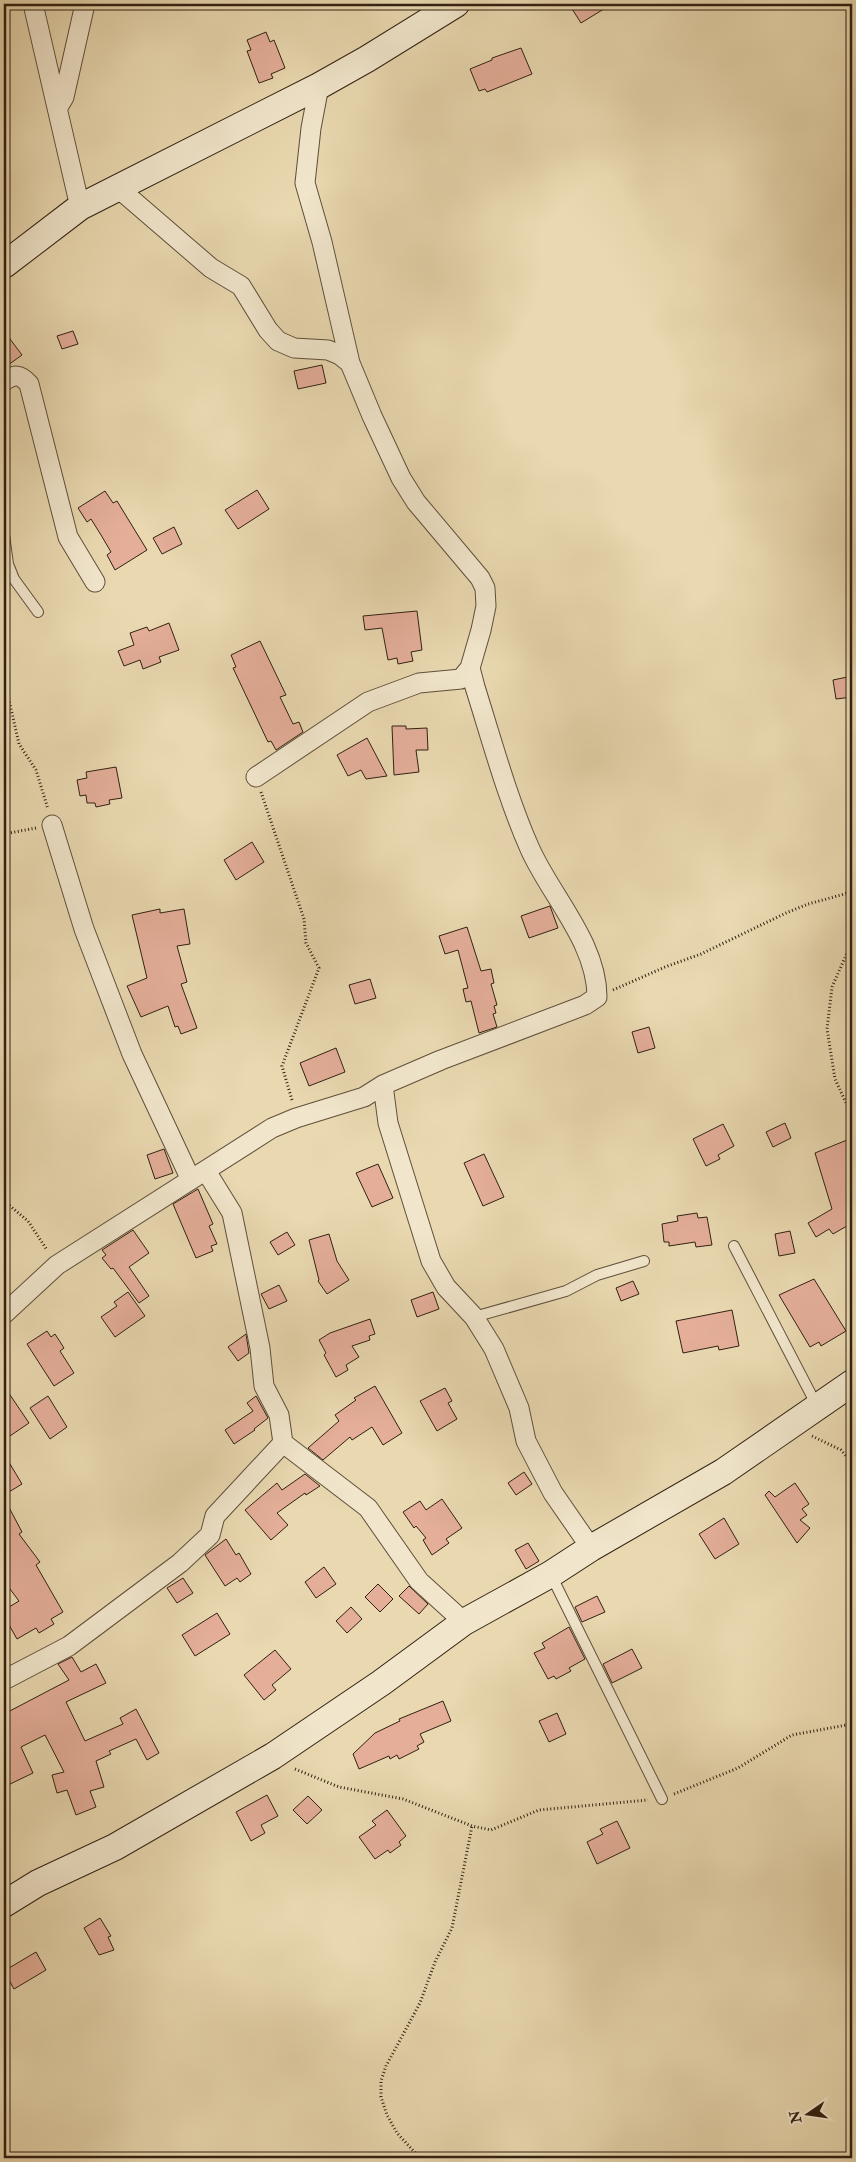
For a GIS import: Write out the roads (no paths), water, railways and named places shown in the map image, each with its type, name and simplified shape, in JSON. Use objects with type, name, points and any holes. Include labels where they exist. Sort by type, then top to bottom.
[{"type":"street","points":[[33,4],[80,207]]},
{"type":"street","points":[[58,107],[64,97],[85,4]]},
{"type":"street","points":[[4,265],[80,207],[319,86],[368,59],[456,4]]},
{"type":"street","points":[[256,777],[368,702],[419,684],[461,679],[470,668],[486,606],[485,588],[480,578],[433,524],[411,494],[372,416],[350,363],[322,242],[305,183],[311,128],[319,86]]},
{"type":"street","points":[[117,187],[212,268],[242,286],[268,330],[278,341],[294,348],[328,350],[340,355],[350,363]]},
{"type":"street","points":[[4,381],[15,375],[22,376],[29,384],[68,537],[95,582]]},
{"type":"street","points":[[4,1314],[57,1265],[272,1128],[296,1118],[364,1097],[383,1085],[441,1060],[585,1005],[597,996],[594,970],[586,951],[531,852],[520,825],[474,687],[470,668]]},
{"type":"street","points":[[52,825],[84,929],[132,1054],[199,1175],[232,1213],[260,1348],[264,1386],[279,1415],[283,1443],[368,1508],[419,1581],[464,1622]]},
{"type":"street","points":[[383,1085],[388,1124],[431,1261],[446,1287],[474,1317],[494,1349],[519,1408],[526,1441],[553,1493],[592,1548]]},
{"type":"street","points":[[4,1904],[38,1883],[115,1848],[272,1756],[381,1683],[464,1622],[551,1574],[723,1472],[852,1384]]},
{"type":"street","points":[[4,1680],[69,1646],[180,1563],[210,1535],[215,1516],[283,1443]]},
{"type":"lane","points":[[4,535],[8,564],[14,579],[38,612]]},
{"type":"lane","points":[[734,1246],[818,1407]]},
{"type":"lane","points":[[474,1317],[566,1290],[597,1275],[644,1261]]},
{"type":"lane","points":[[551,1574],[662,1799]]}]
